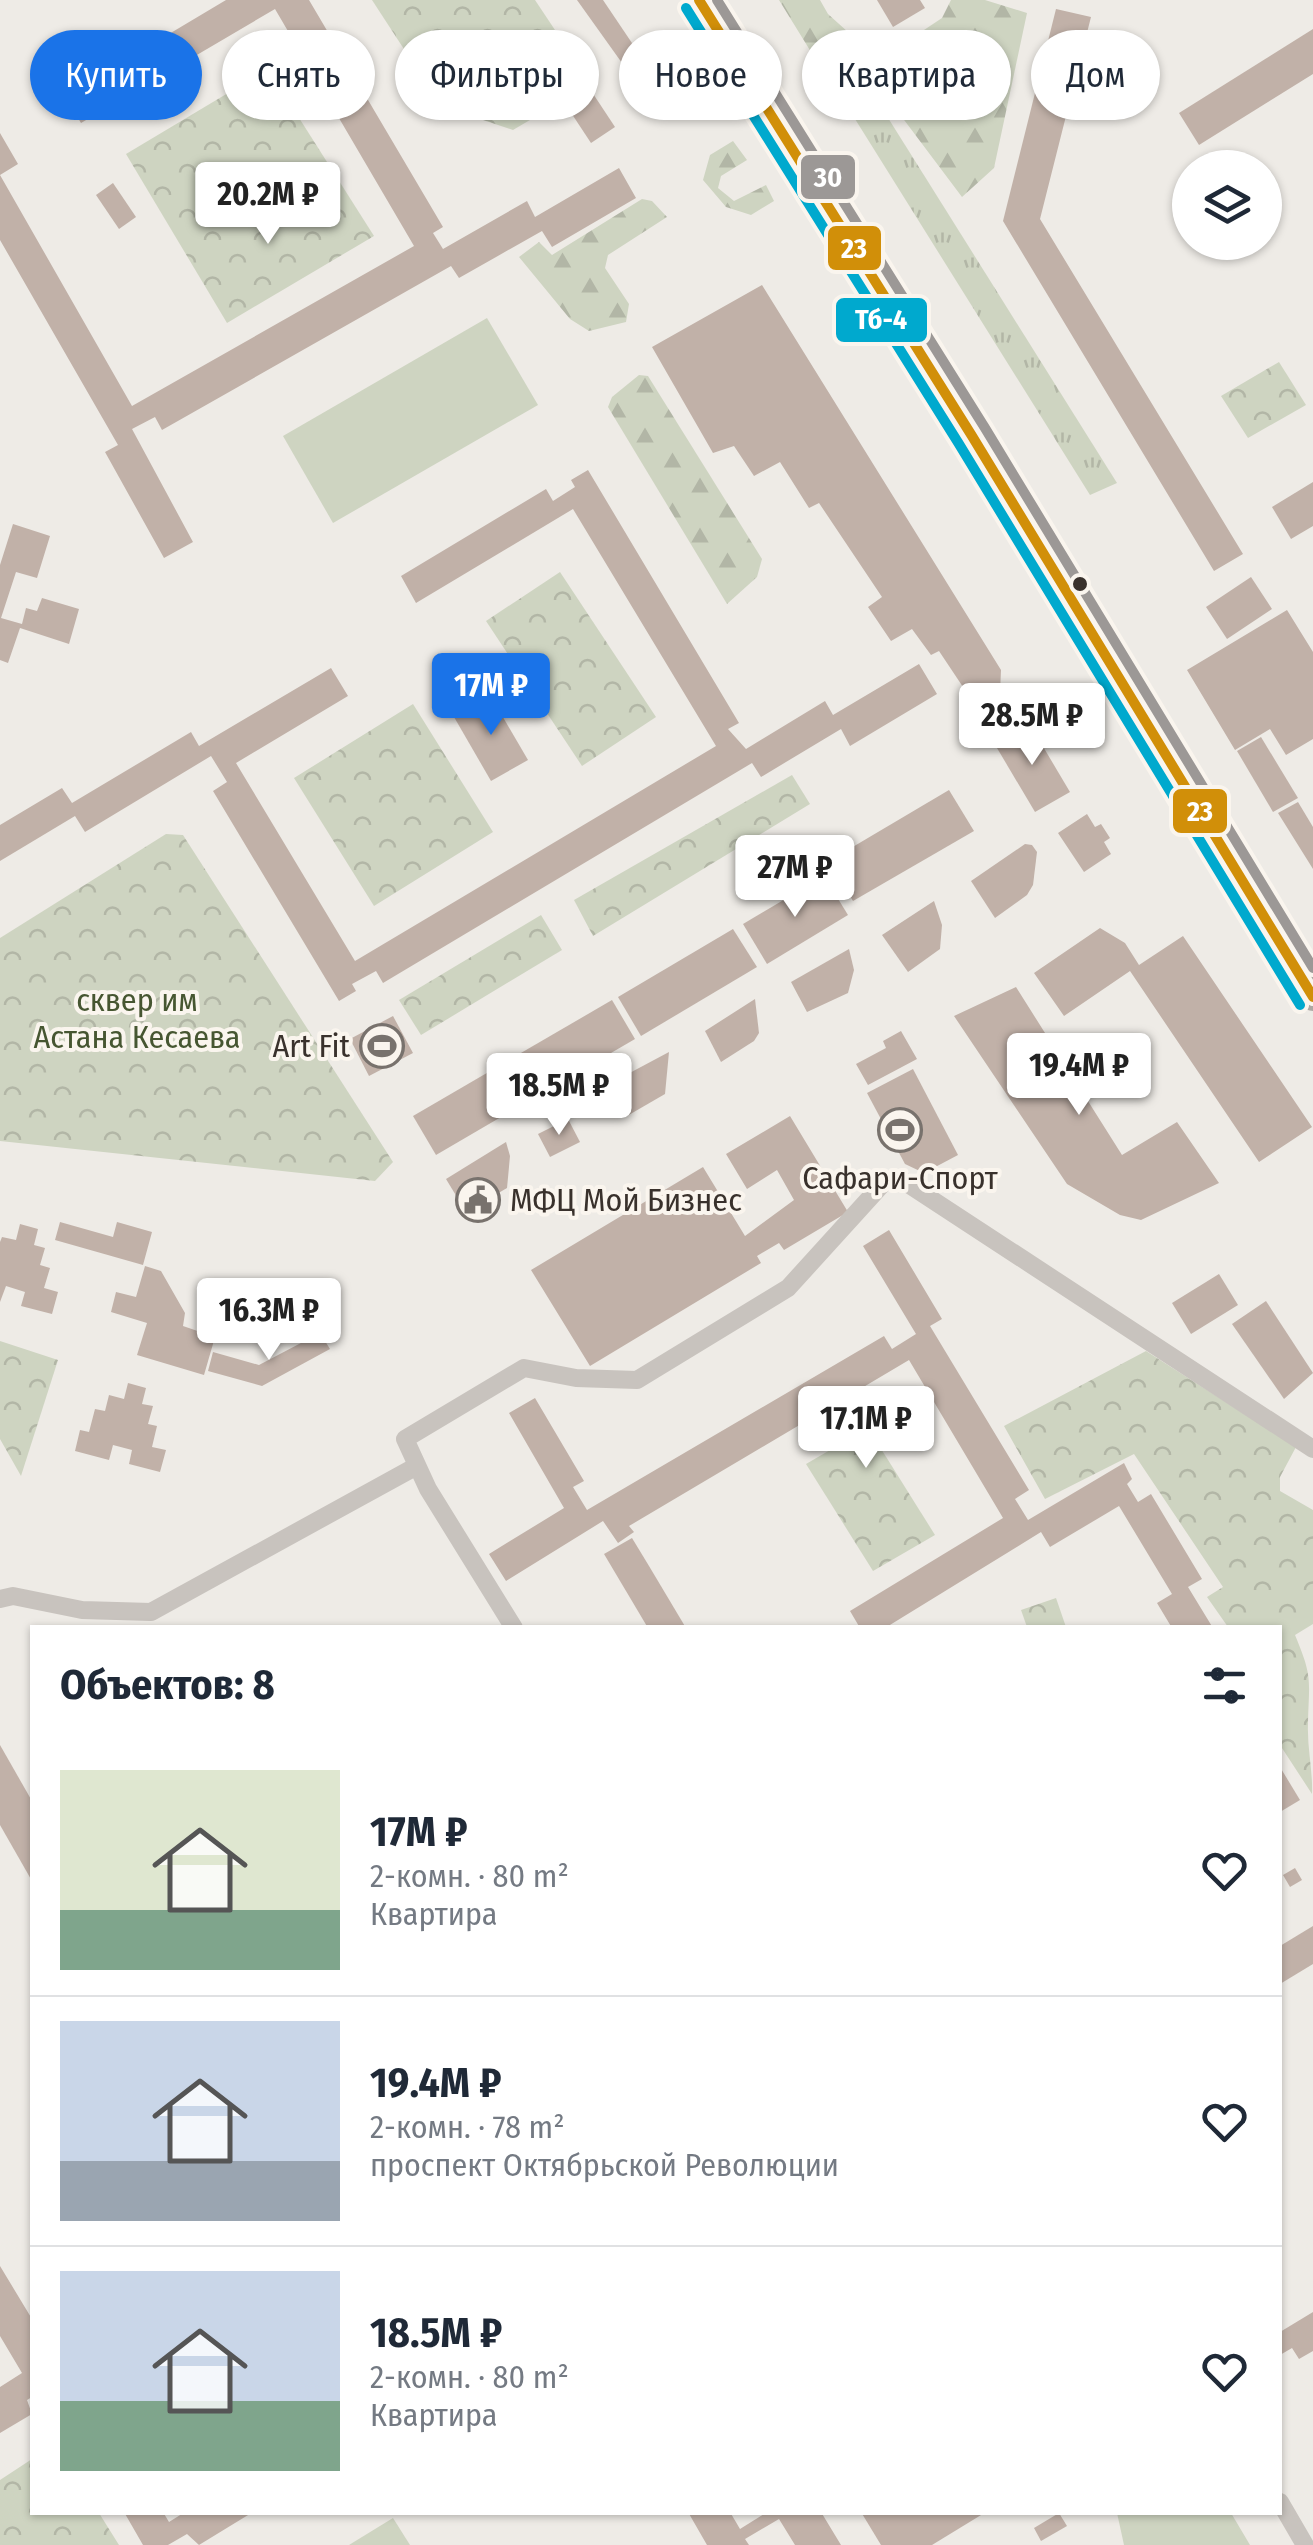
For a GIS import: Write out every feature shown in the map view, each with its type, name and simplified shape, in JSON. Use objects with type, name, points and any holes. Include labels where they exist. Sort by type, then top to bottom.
[{"type":"main road","points":[[699,0],[982,452],[1313,997]]},
{"type":"street","points":[[512,1625],[428,1490],[405,1439],[524,1368],[576,1378],[637,1380],[788,1288],[887,1179],[902,1180],[1313,1448]]},
{"type":"street","points":[[0,1598],[13,1596],[82,1610],[151,1612],[415,1467]]},
{"type":"street","points":[[1282,2505],[1305,2545]]},
{"type":"green space","points":[[372,0],[535,0],[555,30],[395,30],[395,35]]},
{"type":"green space","points":[[779,0],[820,0],[828,14],[846,30],[802,30],[802,37]]},
{"type":"green space","points":[[951,0],[985,0],[1027,13],[1011,88],[1011,30],[924,30],[942,18]]},
{"type":"green space","points":[[222,97],[222,120],[300,120],[374,236],[227,323],[126,154],[183,120],[202,120],[202,109]]},
{"type":"green space","points":[[483,120],[530,120],[513,130]]},
{"type":"green space","points":[[856,120],[889,120],[1117,483],[1090,495]]},
{"type":"green space","points":[[904,120],[1004,120],[994,168],[962,197]]},
{"type":"green space","points":[[733,141],[747,160],[721,176],[718,188],[734,201],[766,185],[774,201],[751,215],[726,207],[703,180],[710,155]]},
{"type":"green space","points":[[642,199],[652,201],[667,217],[608,255],[605,268],[629,304],[626,322],[589,331],[570,319],[519,257],[539,242],[552,255]]},
{"type":"green space","points":[[487,318],[538,405],[333,523],[283,436]]},
{"type":"green space","points":[[1279,362],[1306,405],[1248,438],[1221,396]]},
{"type":"green space","points":[[639,375],[648,376],[762,559],[757,577],[727,604],[608,407],[612,397]]},
{"type":"green space","points":[[560,572],[656,717],[582,766],[486,621]]},
{"type":"green space","points":[[413,704],[493,832],[374,906],[294,778]]},
{"type":"green space","points":[[792,775],[810,804],[593,936],[574,900]]},
{"type":"green space","name":"сквер им Астана Кесаева","points":[[166,834],[183,835],[393,1162],[375,1181],[0,1141],[0,938]]},
{"type":"green space","points":[[541,915],[562,950],[421,1035],[399,1000]]},
{"type":"green space","points":[[0,1341],[58,1360],[21,1476],[0,1439]]},
{"type":"green space","points":[[1146,1351],[1296,1447],[1280,1477],[1280,1491],[1313,1510],[1313,1624],[1295,1635],[1309,1679],[1312,1794],[1282,1748],[1282,1625],[1227,1625],[1207,1597],[1223,1587],[1134,1454],[1045,1499],[1004,1426]]},
{"type":"green space","points":[[868,1428],[935,1535],[873,1571],[806,1464]]},
{"type":"green space","points":[[1056,1598],[1065,1625],[1026,1625],[1021,1610]]},
{"type":"green space","points":[[30,2460],[30,2515],[100,2515],[119,2545],[0,2545],[0,2480]]},
{"type":"green space","points":[[1117,2515],[1232,2515],[1250,2545],[1124,2545]]},
{"type":"green space","points":[[393,2518],[410,2545],[349,2545]]},
{"type":"building","points":[[226,0],[309,0],[327,30],[287,30],[275,9],[239,30],[222,30],[222,40],[202,52],[202,30],[176,30]]},
{"type":"building","points":[[577,0],[603,0],[623,30],[619,30],[619,59]]},
{"type":"building","points":[[877,0],[920,0],[925,8],[893,27]]},
{"type":"building","points":[[1056,9],[1091,17],[1088,30],[1051,30]]},
{"type":"building","points":[[1313,29],[1313,74],[1199,145],[1179,113]]},
{"type":"building","points":[[599,103],[615,127],[591,143],[576,120],[599,120]]},
{"type":"building","points":[[1031,109],[1031,120],[1065,120],[1040,219],[1243,554],[1214,571],[1003,221]]},
{"type":"building","points":[[375,112],[443,227],[433,233],[443,249],[527,201],[535,217],[619,168],[636,198],[552,247],[542,231],[459,278],[451,266],[162,430],[155,417],[132,429],[193,542],[164,558],[105,452],[118,445],[0,240],[0,175],[132,406],[414,246],[340,120],[375,120]]},
{"type":"building","points":[[0,133],[18,164],[0,175]]},
{"type":"building","points":[[113,183],[136,217],[119,229],[96,195]]},
{"type":"building","points":[[762,285],[1001,670],[1000,693],[986,702],[965,690],[939,651],[931,655],[912,629],[891,641],[868,607],[882,597],[819,503],[809,508],[780,462],[754,476],[734,446],[713,453],[652,347]]},
{"type":"building","points":[[588,470],[739,723],[728,729],[746,749],[825,701],[833,715],[919,664],[937,694],[850,746],[841,729],[761,777],[752,763],[383,983],[376,971],[352,984],[356,991],[339,1001],[213,791],[227,782],[211,756],[85,832],[75,816],[0,861],[0,825],[62,788],[72,803],[191,732],[199,746],[331,668],[348,696],[236,763],[355,961],[716,746],[573,509],[416,603],[401,576],[546,489],[553,501],[575,487],[571,480]]},
{"type":"building","points":[[1313,482],[1313,526],[1291,539],[1272,507]]},
{"type":"building","points":[[13,524],[50,536],[37,578],[16,572],[1,618],[22,624],[26,608],[37,611],[42,598],[79,609],[69,644],[20,628],[8,663],[0,660],[0,565]]},
{"type":"building","points":[[1251,577],[1272,609],[1227,639],[1206,607]]},
{"type":"building","points":[[1287,610],[1313,652],[1313,739],[1286,755],[1270,729],[1235,750],[1187,670]]},
{"type":"building","points":[[473,667],[482,684],[452,700],[443,683]]},
{"type":"building","points":[[490,695],[528,760],[491,781],[454,717]]},
{"type":"building","points":[[1029,723],[1070,792],[1035,812],[994,743]]},
{"type":"building","points":[[1261,737],[1298,798],[1273,812],[1237,751]]},
{"type":"building","points":[[949,790],[974,831],[853,901],[829,861]]},
{"type":"building","points":[[1298,802],[1313,827],[1313,869],[1278,813]]},
{"type":"building","points":[[1087,814],[1095,827],[1101,824],[1110,838],[1104,842],[1111,854],[1084,872],[1058,833]]},
{"type":"building","points":[[1025,844],[1032,845],[1037,852],[1033,885],[1027,895],[995,918],[971,881]]},
{"type":"building","points":[[824,876],[848,915],[767,964],[743,924]]},
{"type":"building","points":[[934,901],[942,925],[940,949],[908,972],[882,935]]},
{"type":"building","points":[[1100,928],[1125,943],[1139,965],[1183,936],[1312,1127],[1259,1162],[1130,971],[1064,1016],[1034,973]]},
{"type":"building","points":[[733,929],[757,967],[641,1036],[618,997]]},
{"type":"building","points":[[849,949],[854,970],[848,993],[807,1012],[791,982]]},
{"type":"building","points":[[1016,987],[1122,1155],[1177,1122],[1219,1183],[1141,1220],[1120,1215],[1067,1184],[954,1016]]},
{"type":"building","points":[[755,999],[759,1033],[754,1041],[721,1062],[705,1031]]},
{"type":"building","points":[[612,1000],[635,1039],[436,1155],[413,1116]]},
{"type":"building","points":[[393,1016],[413,1053],[369,1076],[350,1039]]},
{"type":"building","points":[[901,1031],[917,1059],[868,1085],[856,1064],[886,1048],[883,1041]]},
{"type":"building","points":[[669,1052],[665,1094],[627,1116],[609,1084]]},
{"type":"building","points":[[913,1069],[958,1155],[924,1173],[905,1164],[867,1093]]},
{"type":"building","points":[[790,1116],[848,1212],[784,1250],[779,1243],[757,1256],[761,1263],[590,1366],[531,1270],[703,1167],[745,1236],[794,1200],[777,1170],[747,1189],[726,1154]]},
{"type":"building","points":[[568,1119],[580,1142],[550,1157],[538,1134]]},
{"type":"building","points":[[506,1142],[510,1156],[507,1188],[466,1212],[446,1179]]},
{"type":"building","points":[[60,1222],[113,1237],[117,1222],[152,1232],[143,1265],[55,1240]]},
{"type":"building","points":[[20,1224],[38,1229],[34,1245],[45,1248],[40,1265],[50,1268],[44,1288],[58,1292],[52,1314],[21,1306],[25,1292],[6,1286],[0,1302],[0,1242],[2,1237],[16,1240]]},
{"type":"building","points":[[889,1230],[942,1319],[930,1326],[1029,1490],[1015,1499],[1028,1520],[1124,1463],[1132,1479],[1127,1484],[1138,1502],[1151,1494],[1202,1579],[1188,1587],[1211,1625],[1170,1625],[1157,1603],[1172,1594],[1119,1506],[1050,1547],[1041,1532],[890,1625],[858,1625],[850,1611],[1003,1518],[909,1360],[629,1526],[634,1532],[618,1543],[603,1521],[506,1581],[489,1554],[564,1508],[509,1413],[535,1398],[584,1481],[573,1487],[587,1510],[884,1336],[892,1349],[916,1334],[863,1246]]},
{"type":"building","points":[[145,1266],[161,1271],[185,1313],[183,1326],[215,1337],[204,1375],[137,1355],[147,1323],[111,1312],[116,1292],[136,1297]]},
{"type":"building","points":[[1219,1274],[1238,1305],[1191,1334],[1172,1303]]},
{"type":"building","points":[[1266,1301],[1313,1373],[1284,1399],[1232,1324]]},
{"type":"building","points":[[320,1333],[330,1349],[262,1386],[208,1371],[213,1352],[259,1365]]},
{"type":"building","points":[[128,1383],[146,1388],[142,1404],[153,1406],[148,1424],[157,1426],[152,1447],[166,1450],[160,1472],[129,1464],[132,1450],[113,1445],[109,1460],[75,1451],[80,1430],[89,1432],[95,1409],[105,1411],[109,1395],[124,1399]]},
{"type":"building","points":[[632,1538],[684,1625],[646,1625],[604,1554]]},
{"type":"building","points":[[0,1745],[30,1798],[30,1878],[0,1825]]},
{"type":"building","points":[[1282,1770],[1300,1800],[1282,1811]]},
{"type":"building","points":[[1295,1868],[1302,1880],[1290,1887],[1283,1875]]},
{"type":"building","points":[[1313,1926],[1313,1964],[1282,1983],[1282,1945]]},
{"type":"building","points":[[0,2266],[30,2316],[30,2415],[0,2433],[0,2387],[22,2373],[0,2336]]},
{"type":"building","points":[[1313,2312],[1313,2351],[1299,2359],[1292,2348],[1282,2354],[1282,2331]]},
{"type":"building","points":[[126,2515],[165,2515],[169,2522],[180,2515],[248,2515],[199,2545],[187,2534],[168,2545],[143,2545]]},
{"type":"building","points":[[690,2515],[732,2515],[740,2529],[762,2515],[823,2515],[841,2545],[795,2545],[779,2519],[745,2539],[749,2545],[707,2545]]},
{"type":"building","points":[[863,2515],[981,2515],[932,2545],[881,2545]]},
{"type":"building","points":[[1056,2515],[1060,2515],[1067,2526],[1041,2541],[1034,2528]]},
{"type":"transit line","name":"23","points":[[699,0],[972,436],[1313,997]]},
{"type":"transit line","name":"30","points":[[717,0],[985,428],[1313,968]]},
{"type":"transit line","name":"Тб-4","points":[[686,8],[959,444],[1300,1005]]},
{"type":"place","name":"Art Fit","points":[[382,1046]]},
{"type":"place","name":"Сафари-Спорт","points":[[900,1130]]},
{"type":"place","name":"МФЦ Мой Бизнес","points":[[478,1200]]}]
